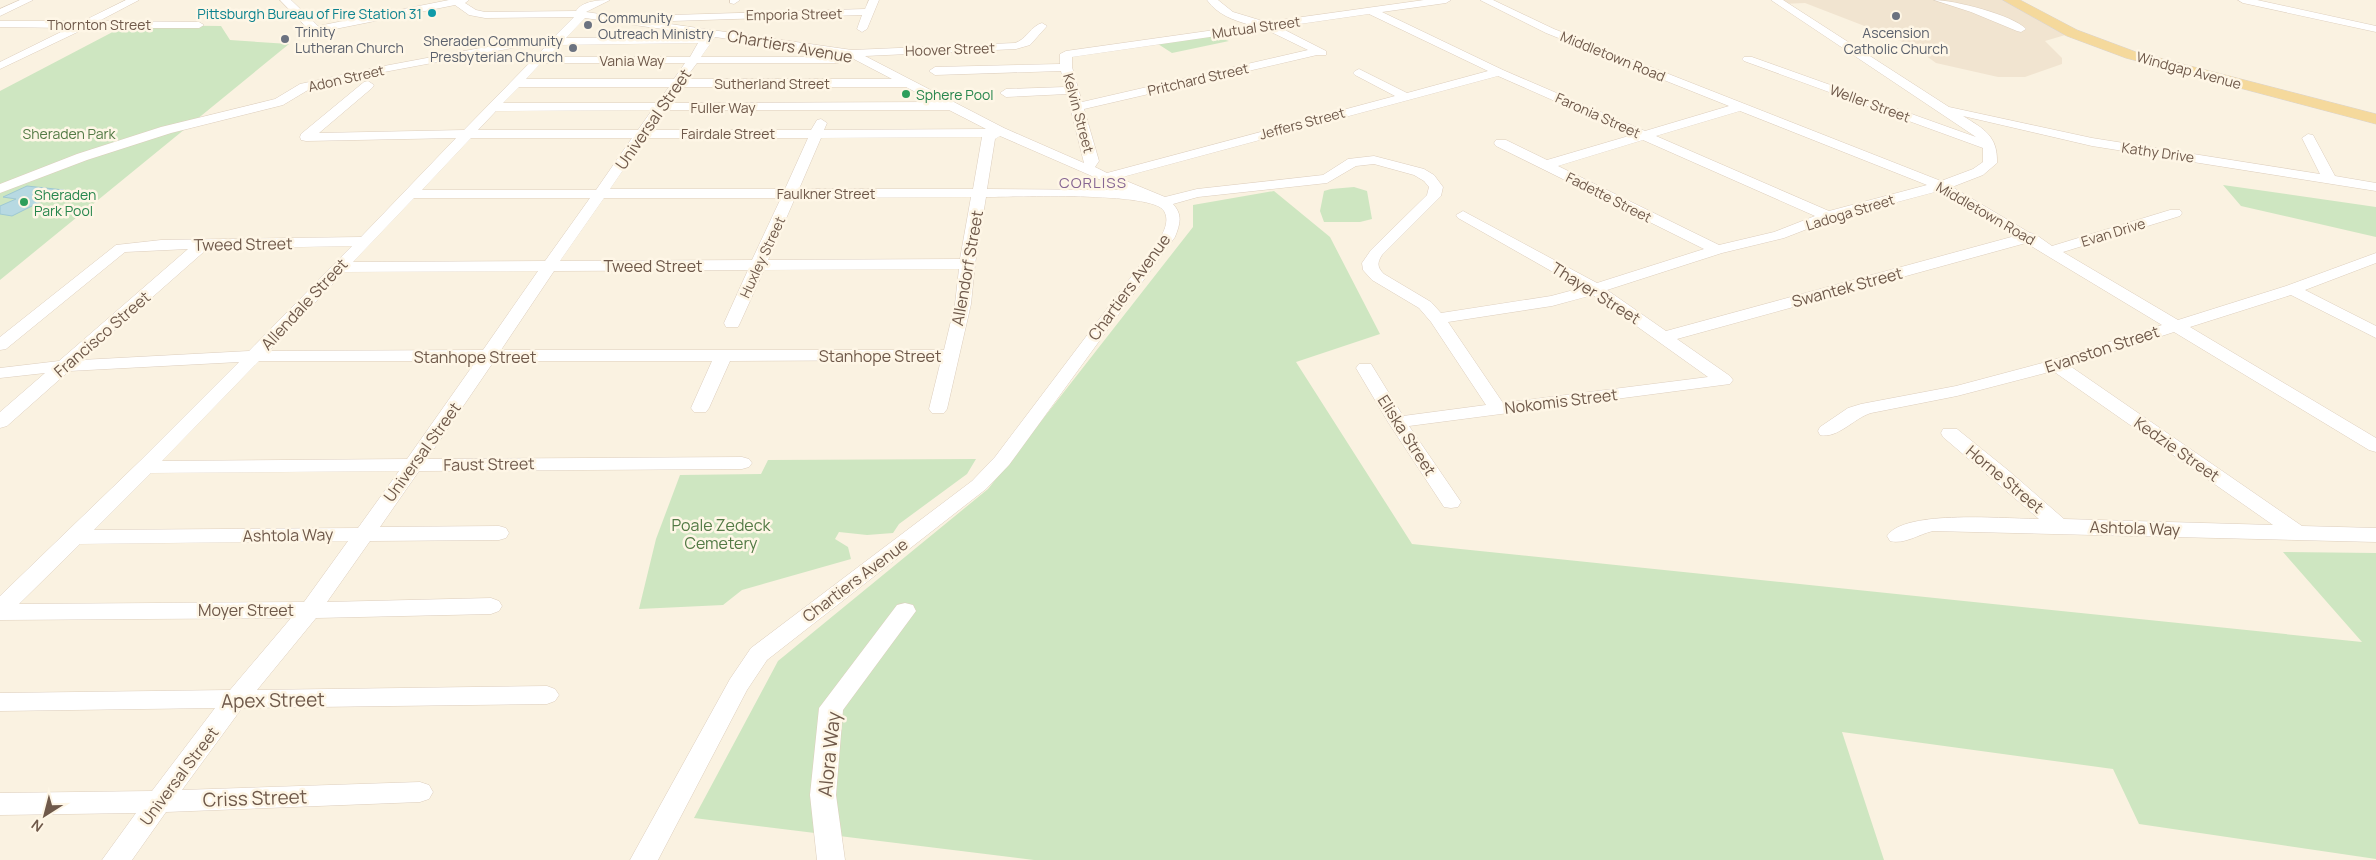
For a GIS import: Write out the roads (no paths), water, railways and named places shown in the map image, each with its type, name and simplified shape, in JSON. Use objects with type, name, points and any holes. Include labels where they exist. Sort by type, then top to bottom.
[{"type":"main road","name":"Windgap Avenue","points":[[2010,0],[2072,33],[2131,54],[2376,119]]},
{"type":"street","points":[[0,13],[28,0]]},
{"type":"street","points":[[0,66],[134,0]]},
{"type":"street","points":[[286,0],[315,30],[459,0]]},
{"type":"street","name":"Chartiers Avenue","points":[[459,0],[473,13],[484,15],[580,14],[630,20],[709,36],[849,56],[910,83],[999,131],[1164,202],[1171,210],[1174,221],[1168,237],[1002,461],[979,485],[759,654],[738,685],[644,860]]},
{"type":"street","name":"Allendale Street","points":[[0,611],[77,537],[255,356],[514,83],[580,17],[581,10],[605,0]]},
{"type":"street","points":[[862,30],[874,0]]},
{"type":"street","points":[[1212,0],[1219,9],[1246,22],[1265,26]]},
{"type":"street","name":"Mutual Street","points":[[1066,54],[1265,26],[1338,11],[1371,10],[1446,0]]},
{"type":"street","name":"Middletown Road","points":[[1485,0],[1550,31],[1941,186],[2030,237],[2376,446]]},
{"type":"street","points":[[1776,0],[1985,136],[1992,146]]},
{"type":"street","points":[[1939,0],[1975,10],[2021,28]]},
{"type":"street","points":[[2243,0],[2376,29]]},
{"type":"street","name":"Faronia Street","points":[[1371,10],[1499,72],[1828,216]]},
{"type":"street","name":"Emporia Street","points":[[630,20],[868,12]]},
{"type":"street","points":[[2360,26],[2376,15]]},
{"type":"street","name":"Thornton Street","points":[[0,24],[198,25]]},
{"type":"street","name":"Hoover Street","points":[[849,56],[1016,46],[1026,43],[1042,26]]},
{"type":"street","name":"Pritchard Street","points":[[1078,108],[1321,52],[1265,26]]},
{"type":"street","name":"Adon Street","points":[[0,189],[82,157],[166,130],[279,102],[304,87],[508,45],[557,40],[709,36]]},
{"type":"street","name":"Universal Street","points":[[116,860],[235,700],[310,610],[488,358],[522,305],[602,193],[709,36]]},
{"type":"street","name":"Kelvin Street","points":[[1066,54],[1066,67],[1092,161],[1087,170]]},
{"type":"street","name":"Vania Way","points":[[537,60],[693,60],[849,56]]},
{"type":"street","name":"Huxley Street","points":[[732,323],[849,56]]},
{"type":"street","name":"Weller Street","points":[[1748,59],[1992,146]]},
{"type":"street","points":[[935,71],[1066,67]]},
{"type":"street","name":"Jeffers Street","points":[[1106,177],[1499,72]]},
{"type":"street","points":[[1359,73],[1404,96]]},
{"type":"street","name":"Sutherland Street","points":[[514,83],[910,83]]},
{"type":"street","points":[[306,137],[368,85]]},
{"type":"street","points":[[1006,93],[1073,90]]},
{"type":"street","name":"Fuller Way","points":[[491,107],[954,106]]},
{"type":"street","points":[[1546,165],[1739,106]]},
{"type":"street","name":"Kathy Drive","points":[[1942,107],[2092,142],[2376,187]]},
{"type":"street","name":"Fairdale Street","points":[[306,137],[466,134],[980,134],[999,131]]},
{"type":"street","name":"Allendorf Street","points":[[938,409],[962,304],[989,137],[999,131]]},
{"type":"street","points":[[2308,138],[2330,179]]},
{"type":"street","name":"Fadette Street","points":[[1501,143],[1716,250]]},
{"type":"street","name":"Ladoga Street","points":[[1437,319],[1552,300],[1595,289],[1716,250],[1779,235],[1828,216],[1941,186],[1978,172],[1990,163],[1992,146]]},
{"type":"street","name":"Faulkner Street","points":[[408,194],[1118,193],[1164,202],[1197,193],[1327,179],[1338,174],[1353,162],[1374,160],[1419,172],[1429,178],[1436,187],[1434,196],[1376,253],[1370,263],[1371,270],[1378,277],[1424,305],[1437,319]]},
{"type":"street","name":"Evan Drive","points":[[2052,251],[2175,213]]},
{"type":"street","name":"Thayer Street","points":[[1463,215],[1595,289],[1724,380]]},
{"type":"street","name":"Swantek Street","points":[[1664,337],[2030,237]]},
{"type":"street","name":"Tweed Street","points":[[0,345],[121,248],[203,244],[364,241]]},
{"type":"street","name":"Francisco Street","points":[[0,422],[203,244]]},
{"type":"street","name":"Evanston Street","points":[[1828,431],[1854,412],[1957,391],[2056,365],[2292,289],[2376,258]]},
{"type":"street","name":"Tweed Street","points":[[339,267],[967,264]]},
{"type":"street","points":[[2292,289],[2376,333]]},
{"type":"street","points":[[1437,319],[1498,409]]},
{"type":"street","name":"Stanhope Street","points":[[0,373],[66,366],[255,356],[488,358],[951,355]]},
{"type":"street","points":[[700,408],[723,356]]},
{"type":"street","name":"Kedzie Street","points":[[2056,365],[2298,533]]},
{"type":"street","name":"Eliska Street","points":[[1365,368],[1397,422],[1451,502]]},
{"type":"street","name":"Nokomis Street","points":[[1397,422],[1724,380]]},
{"type":"street","name":"Horne Street","points":[[1950,433],[2002,475],[2059,526]]},
{"type":"street","name":"Faust Street","points":[[146,467],[411,466],[511,463],[742,463]]},
{"type":"street","name":"Ashtola Way","points":[[1897,536],[1913,528],[1933,524],[2376,535]]},
{"type":"street","name":"Ashtola Way","points":[[77,537],[500,533]]},
{"type":"street","name":"Moyer Street","points":[[0,611],[310,610],[491,606]]},
{"type":"street","name":"Alora Way","points":[[831,860],[823,795],[831,708],[905,611]]},
{"type":"street","name":"Apex Street","points":[[0,702],[547,696]]},
{"type":"street","name":"Criss Street","points":[[0,804],[160,802],[420,792]]},
{"type":"water","name":"Sheraden Park Pool","points":[[27,186],[64,190],[12,216],[0,214],[0,206],[16,199],[3,197]]},
{"type":"place","name":"Pittsburgh Bureau of Fire Station 31","points":[[432,13]]},
{"type":"place","name":"Ascension Catholic Church","points":[[1896,16]]},
{"type":"place","name":"Community Outreach Ministry","points":[[588,25]]},
{"type":"place","name":"Trinity Lutheran Church","points":[[285,39]]},
{"type":"place","name":"Sheraden Community Presbyterian Church","points":[[573,48]]},
{"type":"place","name":"Sphere Pool","points":[[906,94]]},
{"type":"place","name":"Sheraden Park Pool","points":[[24,202]]},
{"type":"district","name":"CORLISS","points":[[1093,182]]},
{"type":"park label","name":"Sheraden Park","points":[[69,133]]},
{"type":"park label","name":"Poale Zedeck Cemetery","points":[[721,534]]}]
